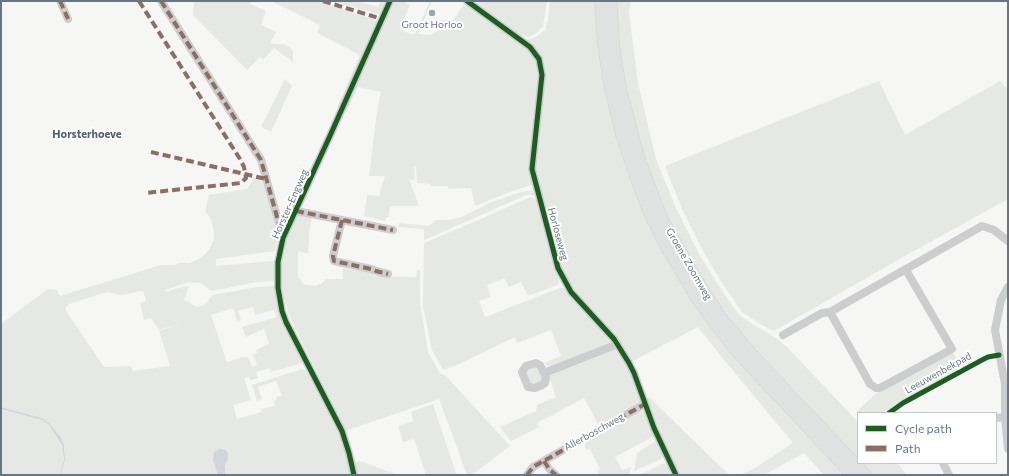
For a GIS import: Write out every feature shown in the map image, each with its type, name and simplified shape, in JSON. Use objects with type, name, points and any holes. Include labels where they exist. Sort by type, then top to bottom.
[{"type":"main road","name":"Groene Zoomweg","points":[[600,1],[603,42],[609,83],[621,134],[651,217],[666,247],[700,304],[734,349],[852,475]]},
{"type":"main road","name":"Groene Zoomweg","points":[[611,1],[614,46],[621,90],[639,158],[662,218],[694,276],[721,317],[751,353],[866,475]]},
{"type":"street","points":[[60,1],[68,19]]},
{"type":"street","name":"Horster-Engweg","points":[[161,1],[261,160],[283,238]]},
{"type":"street","name":"Horster-Engweg","points":[[354,475],[342,431],[291,333],[282,311],[278,288],[278,262],[283,238],[390,1]]},
{"type":"street","name":"Horloseweg","points":[[467,1],[530,47],[539,59],[542,75],[532,169],[558,268],[571,292],[618,344],[634,373],[645,404],[676,475]]},
{"type":"street","points":[[296,211],[393,230]]},
{"type":"street","points":[[342,220],[333,256],[334,260],[388,274]]},
{"type":"street","points":[[783,335],[822,313],[830,312],[982,226],[994,230],[1008,241]]},
{"type":"street","points":[[830,312],[870,384],[874,388],[880,388],[952,349],[906,270]]},
{"type":"street","points":[[1008,287],[1001,300],[995,330],[1005,384],[1005,417],[1008,449]]},
{"type":"street","points":[[544,372],[618,344]]},
{"type":"street","name":"Allerboschweg","points":[[527,475],[533,467],[544,460],[645,404]]},
{"type":"street","points":[[997,418],[1005,417]]},
{"type":"street","points":[[544,460],[556,475]]},
{"type":"street","points":[[944,464],[949,475]]},
{"type":"shaded area","points":[[194,1],[252,1],[250,4],[266,11],[261,25],[276,32],[270,43],[283,44],[290,47],[293,52],[293,62],[274,48],[263,60],[260,57],[247,70],[193,15]]},
{"type":"shaded area","points":[[271,1],[317,1],[376,21],[377,25],[338,109],[337,108],[360,55],[317,33],[320,25]]},
{"type":"shaded area","points":[[331,1],[357,1],[378,7],[381,1],[388,1],[380,14],[378,14]]},
{"type":"shaded area","points":[[393,1],[405,1],[410,5],[400,29],[410,34],[415,34],[430,1],[432,1],[418,34],[430,35],[438,31],[439,27],[437,22],[442,20],[453,20],[465,3],[530,51],[540,68],[533,184],[475,206],[471,188],[448,189],[448,186],[431,186],[430,184],[417,183],[415,166],[414,180],[409,179],[419,206],[390,206],[389,217],[387,217],[385,221],[364,216],[367,195],[379,196],[385,176],[369,176],[377,111],[381,92],[358,87],[348,109],[346,106]]},
{"type":"shaded area","points":[[478,1],[547,1],[543,26],[537,33],[528,37],[518,34],[477,5]]},
{"type":"shaded area","points":[[550,1],[597,1],[603,62],[659,239],[848,475],[824,475],[804,453],[764,475],[740,475],[755,468],[793,443],[698,327],[631,362],[576,295],[560,268],[535,173],[545,76],[526,40],[534,38],[545,30],[548,20]]},
{"type":"shaded area","points":[[613,1],[631,1],[629,13],[638,83],[656,159],[676,208],[699,254],[739,315],[773,336],[788,348],[857,421],[857,461],[724,316],[665,217],[642,157],[624,89]]},
{"type":"shaded area","points":[[285,79],[292,86],[271,132],[261,127]]},
{"type":"shaded area","points":[[879,81],[905,135],[1000,81],[1007,88],[1008,199],[774,331],[742,312],[722,283],[703,251],[682,209],[665,166]]},
{"type":"shaded area","points":[[254,178],[261,180],[266,189],[278,236],[275,251],[216,259],[216,266],[274,261],[275,281],[256,282],[213,291],[201,283],[189,282],[165,290],[166,292],[181,287],[190,286],[187,289],[186,297],[184,298],[185,301],[188,301],[198,307],[204,305],[213,295],[257,287],[275,286],[302,363],[271,372],[269,368],[256,372],[258,378],[250,380],[249,377],[244,378],[251,400],[233,405],[237,419],[261,412],[261,409],[275,406],[274,401],[277,399],[276,397],[282,396],[276,381],[258,387],[262,399],[257,401],[252,385],[302,369],[307,371],[335,423],[346,453],[351,475],[225,475],[225,466],[228,460],[228,454],[213,457],[218,475],[61,475],[65,452],[64,445],[56,431],[42,418],[1,407],[1,324],[48,289],[57,290],[60,296],[161,265],[190,263],[201,258],[209,250],[214,239],[212,221],[205,211],[209,195],[247,189]],"holes":[[[143,291],[146,301],[140,303],[144,320],[151,318],[159,330],[182,323],[159,331],[170,366],[133,371],[131,366],[105,367],[66,311],[66,307],[69,304],[107,292],[120,295]],[[253,307],[255,315],[274,310],[277,317],[242,327],[246,337],[264,329],[269,344],[256,350],[257,353],[253,355],[257,365],[252,367],[248,357],[242,357],[227,362],[211,315],[233,308],[237,321],[241,320],[238,311]]]},
{"type":"shaded area","points":[[535,191],[536,196],[526,195],[424,240],[424,229],[398,227],[399,223],[429,226],[436,220],[450,220],[461,217],[492,202],[521,192]]},
{"type":"shaded area","points":[[531,197],[537,200],[559,283],[528,296],[521,282],[509,287],[504,278],[487,285],[491,297],[479,301],[485,317],[563,288],[567,290],[612,341],[610,344],[549,367],[544,363],[561,356],[551,330],[517,343],[515,337],[457,365],[443,370],[432,350],[423,307],[424,243]]},
{"type":"shaded area","points":[[296,216],[312,217],[309,233],[308,254],[298,251],[298,277],[304,284],[315,286],[321,284],[326,279],[343,279],[343,268],[373,273],[373,276],[416,277],[417,270],[420,270],[420,303],[428,352],[440,373],[446,376],[510,446],[472,475],[467,475],[439,399],[345,431],[288,313],[283,295],[281,280],[283,247]]},
{"type":"shaded area","points":[[616,349],[627,363],[641,402],[599,426],[584,398],[537,423],[539,427],[511,441],[500,427],[536,411],[537,405],[556,397],[549,377],[550,374]]},
{"type":"shaded area","points":[[952,351],[961,365],[961,369],[886,412],[858,412],[878,392]]},
{"type":"shaded area","points":[[536,366],[543,378],[541,383],[530,385],[525,373],[526,369]]},
{"type":"shaded area","points":[[646,397],[649,397],[729,475],[678,475]]},
{"type":"shaded area","points":[[433,404],[457,475],[426,475],[414,439],[403,442],[398,426],[413,421],[411,412]]},
{"type":"shaded area","points":[[1,407],[42,418],[50,424],[61,438],[64,445],[65,459],[61,475],[64,459],[62,445],[49,425],[42,420],[1,409]]},
{"type":"shaded area","points":[[1,409],[42,420],[49,425],[59,439],[64,452],[60,475],[1,475]]},
{"type":"shaded area","points":[[639,411],[646,414],[654,436],[615,457],[622,470],[631,467],[629,475],[599,475],[597,471],[600,469],[590,449],[587,450],[585,447],[585,442]]},
{"type":"shaded area","points":[[657,440],[663,455],[661,459],[634,471],[637,453]]},
{"type":"shaded area","points":[[220,449],[225,450],[228,453],[228,460],[225,466],[225,475],[218,475],[213,460],[214,452]]},
{"type":"shaded area","points":[[359,461],[398,475],[357,475],[355,463]]},
{"type":"shaded area","points":[[667,463],[673,475],[639,475],[662,464]]},
{"type":"shaded area","points":[[860,464],[898,464],[907,475],[870,475]]},
{"type":"marked path","points":[[60,1],[68,19]]},
{"type":"marked path","points":[[139,1],[240,159],[244,167],[246,178],[241,183],[145,193]]},
{"type":"marked path","points":[[161,1],[261,160],[283,238]]},
{"type":"marked path","points":[[323,1],[382,19]]},
{"type":"marked path","points":[[151,152],[266,179]]},
{"type":"marked path","points":[[296,211],[393,230]]},
{"type":"marked path","points":[[342,220],[333,256],[334,261],[388,274]]},
{"type":"marked path","points":[[527,475],[533,467],[645,404]]},
{"type":"marked path","points":[[544,461],[549,469],[556,475]]},
{"type":"cycle path","points":[[354,475],[342,431],[286,322],[282,311],[278,288],[278,262],[283,238],[390,1]]},
{"type":"cycle path","points":[[467,1],[530,47],[539,59],[542,75],[532,169],[558,268],[571,292],[614,339],[629,363],[654,428],[676,475]]},
{"type":"cycle path","name":"Leeuwenbekpad","points":[[890,412],[903,403],[982,360],[999,355]]},
{"type":"place","name":"Groot Horloo","points":[[432,13]]},
{"type":"district","name":"Horsterhoeve","points":[[87,134]]}]
